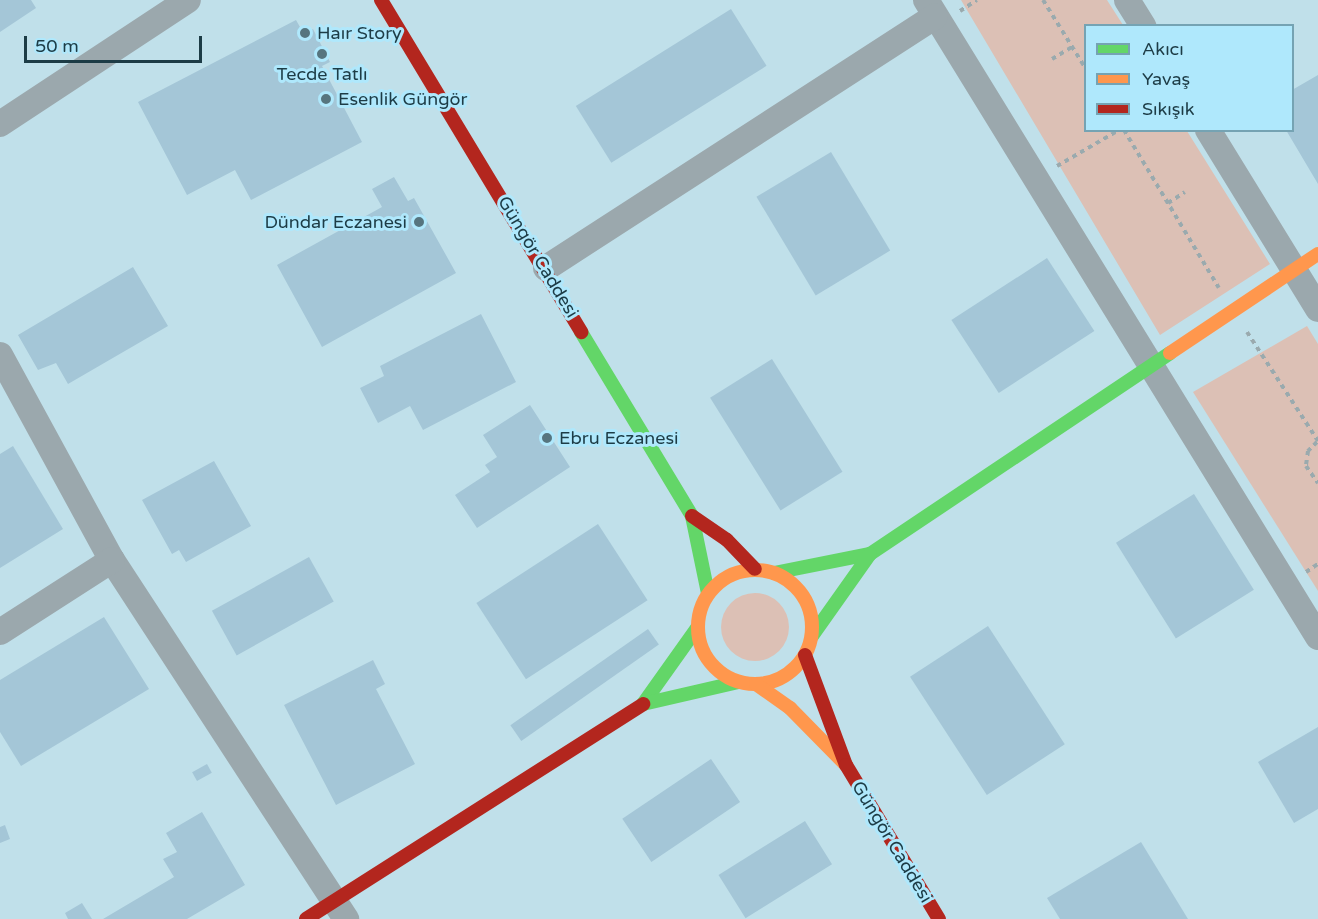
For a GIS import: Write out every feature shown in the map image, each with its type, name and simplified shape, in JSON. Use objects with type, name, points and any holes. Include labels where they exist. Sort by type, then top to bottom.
[{"type":"main road","name":"Güngör Caddesi","points":[[381,0],[546,268],[692,516]]},
{"type":"main road","points":[[642,704],[738,682],[756,684],[776,681],[793,670],[805,655],[812,636],[870,554],[1293,268],[1318,254]]},
{"type":"main road","points":[[692,516],[728,540],[755,569]]},
{"type":"main road","points":[[306,919],[341,910],[642,704],[697,628],[708,593],[692,516]]},
{"type":"main road","points":[[774,573],[870,554]]},
{"type":"main road","points":[[708,593],[737,572],[755,569],[774,573],[792,583],[805,598],[812,616],[812,636]]},
{"type":"main road","points":[[697,628],[709,662],[738,682]]},
{"type":"main road","points":[[805,655],[833,722],[846,765]]},
{"type":"main road","points":[[756,684],[790,708],[846,765]]},
{"type":"main road","name":"Güngör Caddesi","points":[[846,765],[939,919]]},
{"type":"street","points":[[0,124],[188,0]]},
{"type":"street","points":[[1127,0],[1142,24]]},
{"type":"street","points":[[546,268],[930,8],[1318,637]]},
{"type":"street","points":[[1209,132],[1318,309]]},
{"type":"street","points":[[0,355],[112,560],[341,910]]},
{"type":"street","points":[[0,632],[112,560]]},
{"type":"path","points":[[1043,0],[1084,66]]},
{"type":"path","points":[[1052,59],[1072,47]]},
{"type":"path","points":[[1036,178],[1116,132]]},
{"type":"path","points":[[1125,132],[1233,310],[1318,442],[1308,451],[1306,466],[1318,483]]},
{"type":"path","points":[[1168,203],[1185,192]]},
{"type":"shaded area","points":[[961,0],[1107,0],[1122,24],[1084,24],[1084,132],[1188,132],[1270,264],[1160,335]]},
{"type":"shaded area","points":[[1307,326],[1318,344],[1318,591],[1193,392]]},
{"type":"shaded area","points":[[748,593],[762,593],[774,598],[784,608],[789,627],[784,646],[774,656],[762,661],[748,661],[736,656],[726,646],[721,634],[721,620],[726,608],[736,598]]},
{"type":"building","points":[[0,0],[31,0],[36,8],[0,32]]},
{"type":"building","points":[[731,9],[767,66],[611,163],[576,106]]},
{"type":"building","points":[[296,20],[304,34],[313,29],[330,62],[322,66],[362,142],[251,200],[235,170],[187,195],[138,102]]},
{"type":"building","points":[[1318,75],[1318,184],[1287,132],[1294,132],[1294,89]]},
{"type":"building","points":[[831,152],[890,251],[816,295],[756,197]]},
{"type":"building","points":[[394,177],[408,201],[414,198],[456,273],[322,347],[277,265],[382,207],[372,189]]},
{"type":"building","points":[[1047,258],[1094,331],[999,393],[951,320]]},
{"type":"building","points":[[133,267],[168,326],[68,384],[56,363],[38,370],[18,335]]},
{"type":"building","points":[[481,314],[516,382],[423,430],[410,406],[378,423],[360,388],[384,376],[380,366]]},
{"type":"building","points":[[772,359],[842,472],[781,510],[710,398]]},
{"type":"building","points":[[530,405],[570,467],[477,528],[455,495],[490,472],[485,465],[497,457],[483,435]]},
{"type":"building","points":[[13,446],[63,529],[0,568],[0,454]]},
{"type":"building","points":[[214,461],[251,526],[186,562],[179,550],[172,554],[142,500]]},
{"type":"building","points":[[1194,494],[1254,590],[1176,639],[1116,543]]},
{"type":"building","points":[[598,524],[648,600],[526,679],[476,603]]},
{"type":"building","points":[[309,557],[334,602],[237,655],[212,611]]},
{"type":"building","points":[[104,617],[149,689],[21,766],[0,732],[0,680]]},
{"type":"building","points":[[988,626],[1065,744],[987,795],[910,677]]},
{"type":"building","points":[[648,629],[659,645],[521,741],[510,725]]},
{"type":"building","points":[[373,660],[385,684],[376,689],[415,764],[336,805],[284,705]]},
{"type":"building","points":[[1318,727],[1318,809],[1294,823],[1258,762]]},
{"type":"building","points":[[711,759],[740,802],[651,862],[622,819]]},
{"type":"building","points":[[207,764],[212,773],[197,781],[192,772]]},
{"type":"building","points":[[202,812],[245,885],[187,919],[103,919],[174,877],[163,859],[177,852],[166,833]]},
{"type":"building","points":[[805,821],[832,864],[746,918],[718,875]]},
{"type":"building","points":[[5,825],[10,839],[0,843],[0,827]]},
{"type":"building","points":[[1141,842],[1188,919],[1060,919],[1047,898]]},
{"type":"building","points":[[82,903],[92,919],[68,919],[65,913]]},
{"type":"traffic: fast","points":[[581,332],[692,516],[708,593]]},
{"type":"traffic: fast","points":[[870,554],[1170,353]]},
{"type":"traffic: fast","points":[[774,573],[870,554],[812,636]]},
{"type":"traffic: fast","points":[[697,628],[643,704],[738,682]]},
{"type":"traffic: slow","points":[[1170,353],[1318,254]]},
{"type":"traffic: slow","points":[[755,570],[777,574],[795,587],[808,605],[812,627],[808,649],[795,667],[777,680],[755,684],[733,680],[715,667],[702,649],[698,627],[702,605],[715,587],[733,574],[755,570]]},
{"type":"traffic: slow","points":[[756,684],[790,708],[846,765]]},
{"type":"traffic: jam","points":[[381,0],[581,332]]},
{"type":"traffic: jam","points":[[692,516],[727,540],[755,569]]},
{"type":"traffic: jam","points":[[805,655],[846,765],[939,919]]},
{"type":"traffic: jam","points":[[306,919],[643,704]]},
{"type":"place","name":"Haır Story","points":[[305,33]]},
{"type":"place","name":"Tecde Tatlı","points":[[322,54]]},
{"type":"place","name":"Esenlik Güngör","points":[[326,99]]},
{"type":"place","name":"Dündar Eczanesi","points":[[419,222]]},
{"type":"place","name":"Ebru Eczanesi","points":[[547,438]]}]
